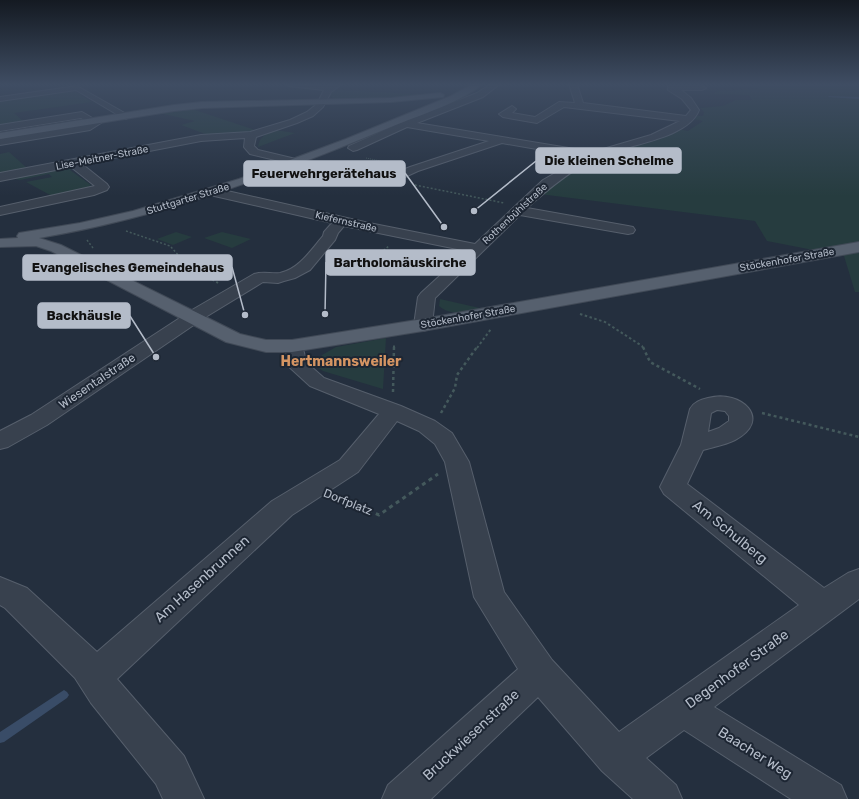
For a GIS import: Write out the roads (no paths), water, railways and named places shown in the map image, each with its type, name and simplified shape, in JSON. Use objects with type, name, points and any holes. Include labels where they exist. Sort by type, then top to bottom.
[{"type":"main road","points":[[0,136],[90,121]]},
{"type":"main road","name":"Stuttgarter Straße","points":[[0,239],[60,230],[142,213],[214,192],[296,162],[396,121]]},
{"type":"main road","points":[[92,265],[80,243],[82,236],[99,227],[142,213]]},
{"type":"main road","name":"Stöckenhofer Straße","points":[[0,243],[37,242],[56,248],[92,265],[218,332],[249,343],[266,346],[292,346],[423,325],[859,247]]},
{"type":"street","points":[[0,128],[42,121]]},
{"type":"street","points":[[0,142],[90,127],[96,123],[93,121]]},
{"type":"street","points":[[290,121],[251,136],[249,147],[254,152],[296,162]]},
{"type":"street","points":[[353,148],[413,121]]},
{"type":"street","name":"Rothenbühlstraße","points":[[423,325],[427,297],[478,249],[518,208],[547,183],[593,155],[655,137],[677,128],[685,121]]},
{"type":"street","points":[[406,124],[593,155]]},
{"type":"street","name":"Lise-Meitner-Straße","points":[[0,177],[201,138],[251,136]]},
{"type":"street","points":[[392,179],[414,169],[501,140]]},
{"type":"street","points":[[0,211],[94,191],[103,187],[74,163]]},
{"type":"street","name":"Kiefernstraße","points":[[214,192],[341,221],[478,249]]},
{"type":"street","points":[[518,208],[628,230]]},
{"type":"street","name":"Wiesentalstraße","points":[[0,441],[39,420],[192,318],[260,277],[278,278],[289,275],[304,267],[330,238],[331,232],[341,221]]},
{"type":"street","points":[[292,346],[297,365],[317,382],[393,411],[432,429],[444,439],[457,462],[490,597],[540,672],[616,756],[662,799]]},
{"type":"street","name":"Dorfplatz","points":[[315,488],[349,466],[393,411]]},
{"type":"street","name":"Am Schulberg","points":[[693,445],[673,487],[823,606]]},
{"type":"street","name":"Am Hasenbrunnen","points":[[94,677],[282,508],[315,488]]},
{"type":"street","name":"Degenhofer Straße","points":[[616,756],[823,606],[859,582]]},
{"type":"street","points":[[0,590],[16,598],[87,666],[104,690],[170,770],[184,799]]},
{"type":"street","name":"Bruckwiesenstraße","points":[[402,799],[540,672]]},
{"type":"street","name":"Baacher Weg","points":[[683,708],[827,799]]},
{"type":"waterway","points":[[0,738],[64,695]]},
{"type":"place","name":"Die kleinen Schelme","points":[[474,211]]},
{"type":"place","name":"Feuerwehrgerätehaus","points":[[444,227]]},
{"type":"place","name":"Bartholomäuskirche","points":[[325,314]]},
{"type":"place","name":"Evangelisches Gemeindehaus","points":[[245,315]]},
{"type":"place","name":"Backhäusle","points":[[156,357]]},
{"type":"district","name":"Hertmannsweiler","points":[[341,361]]}]
